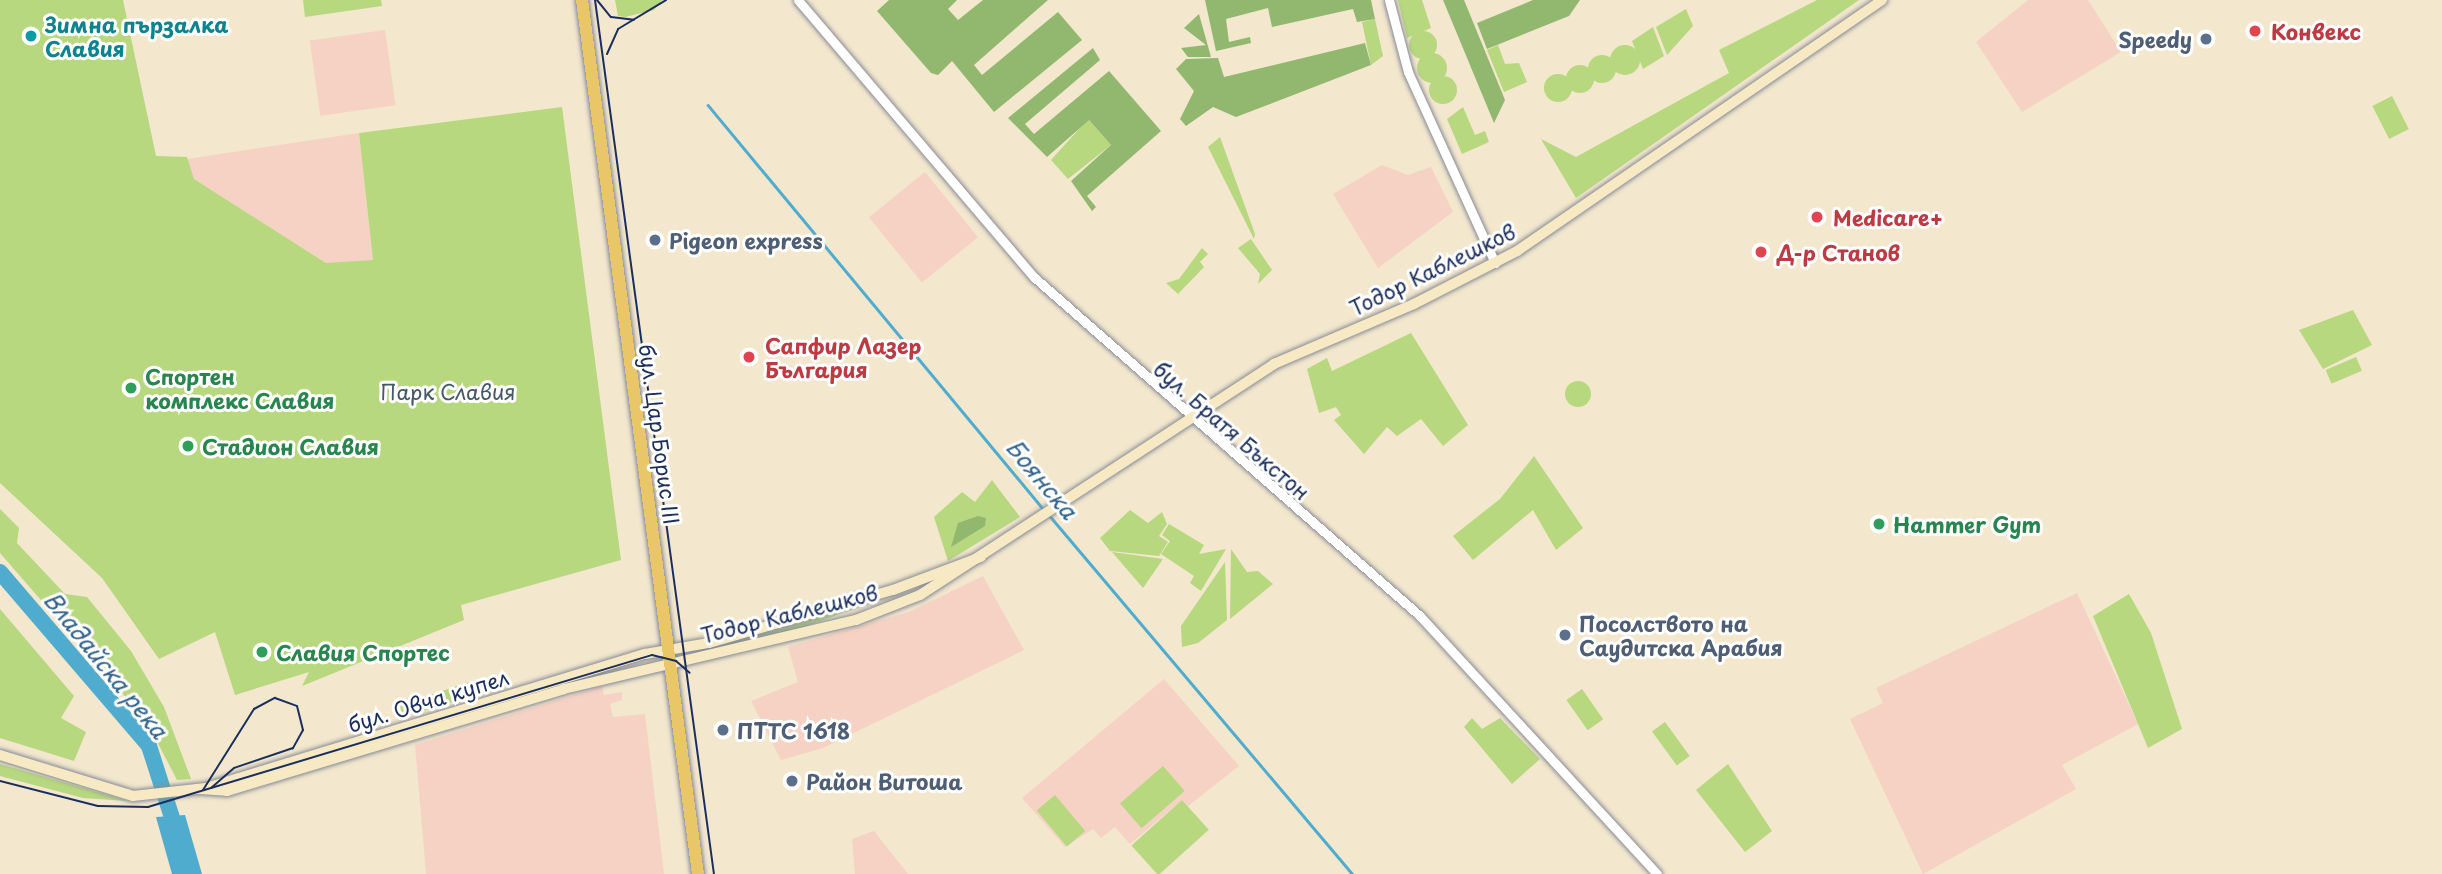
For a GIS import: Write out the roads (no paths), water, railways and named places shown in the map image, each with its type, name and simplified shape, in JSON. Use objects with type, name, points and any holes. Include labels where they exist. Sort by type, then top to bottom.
[{"type":"main road","name":"бул. Цар Борис III","points":[[582,0],[698,874]]},
{"type":"main road","name":"Тодор Каблешков","points":[[670,662],[887,610],[987,555],[1190,416],[1300,350],[1495,263],[1882,0]]},
{"type":"main road","name":"Тодор Каблешков","points":[[668,648],[709,643],[892,590],[987,555]]},
{"type":"main road","name":"бул. Овча купел","points":[[0,755],[149,797],[184,792],[668,648]]},
{"type":"main road","name":"бул. Овча купел","points":[[200,789],[227,791],[670,662]]},
{"type":"street","name":"бул. Братя Бъкстон","points":[[798,0],[1035,278],[1420,617],[1657,874]]},
{"type":"street","points":[[1389,0],[1408,72],[1495,263]]},
{"type":"water","points":[[185,815],[202,874],[172,874],[156,817]]},
{"type":"waterway","name":"Боянска","points":[[708,105],[1045,511]]},
{"type":"waterway","name":"Боянска","points":[[1050,516],[1353,874]]},
{"type":"waterway","name":"Владайска река","points":[[0,572],[149,746],[190,874]]},
{"type":"tram line","points":[[595,0],[714,874]]},
{"type":"tram line","points":[[597,0],[611,17],[634,20]]},
{"type":"tram line","points":[[607,54],[618,29],[666,0]]},
{"type":"tram line","points":[[0,781],[98,806],[148,807],[652,655],[676,661],[690,673]]},
{"type":"tram line","points":[[203,790],[254,709],[275,698],[297,706],[303,730],[293,748],[234,768],[211,788]]},
{"type":"place","name":"Конвекс","points":[[2255,31]]},
{"type":"place","name":"Зимна пързалка Славия","points":[[31,36]]},
{"type":"place","name":"Speedy","points":[[2206,39]]},
{"type":"place","name":"Medicare+","points":[[1817,217]]},
{"type":"place","name":"Pigeon express","points":[[655,240]]},
{"type":"place","name":"Д-р Станов","points":[[1761,252]]},
{"type":"place","name":"Сапфир Лазер България","points":[[749,357]]},
{"type":"place","name":"Спортен комплекс Славия","points":[[131,388]]},
{"type":"place","name":"Стадион Славия","points":[[188,446]]},
{"type":"place","name":"Hammer Gym","points":[[1879,524]]},
{"type":"place","name":"Посолството на Саудитска Арабия","points":[[1565,635]]},
{"type":"place","name":"Славия Спортес","points":[[262,652]]},
{"type":"place","name":"ПТТС 1618","points":[[723,730]]},
{"type":"place","name":"Район Витоша","points":[[792,781]]},
{"type":"park label","name":"Парк Славия","points":[[448,391]]}]
